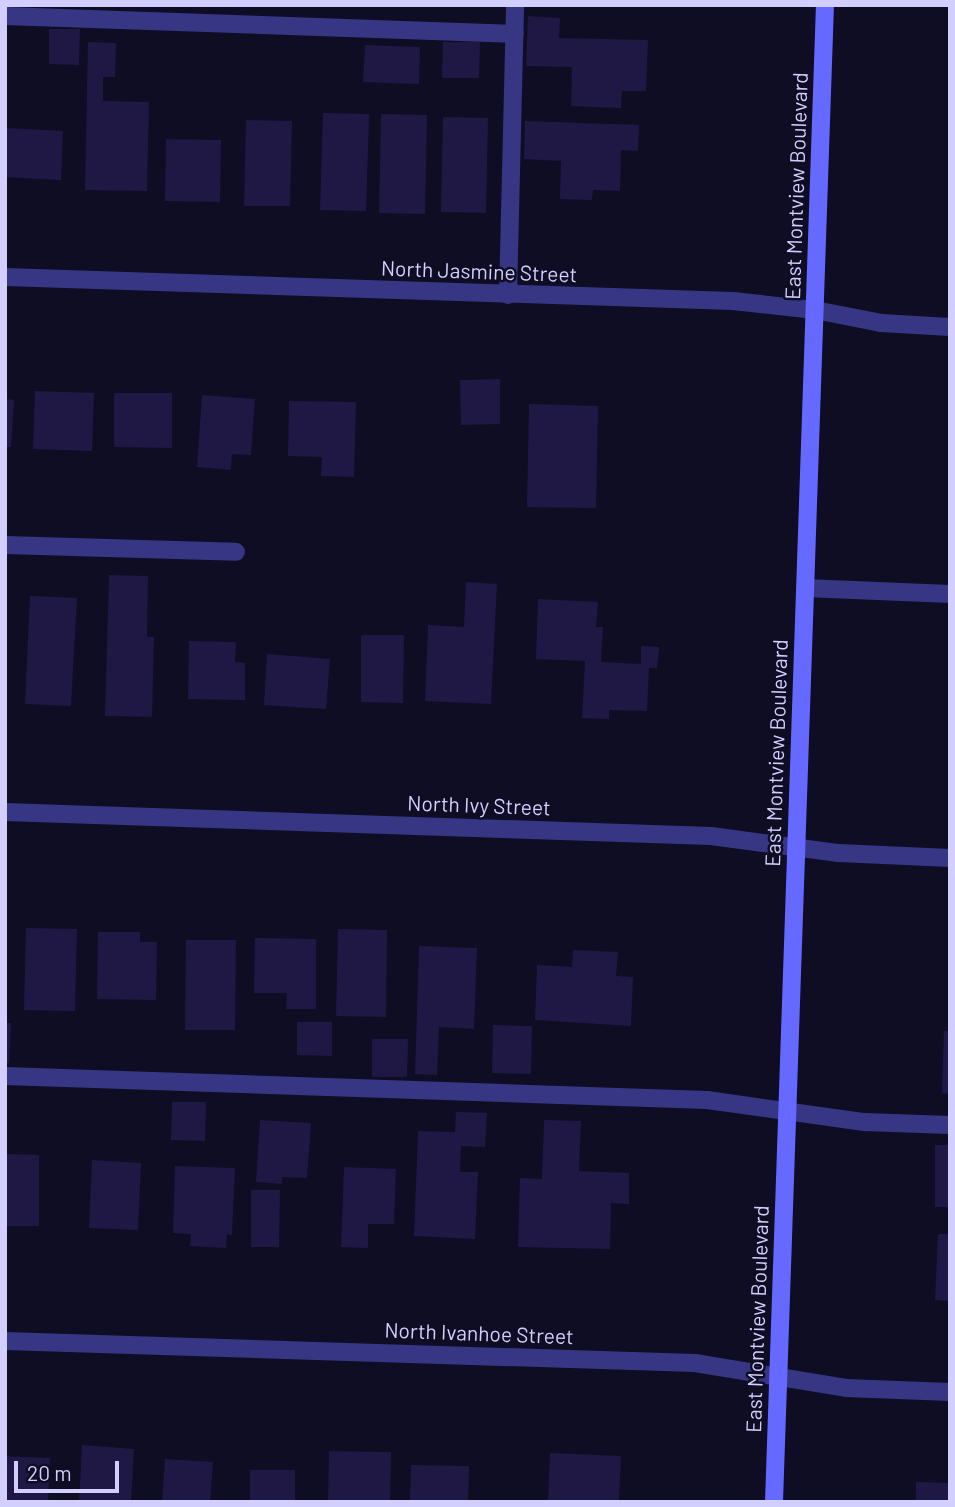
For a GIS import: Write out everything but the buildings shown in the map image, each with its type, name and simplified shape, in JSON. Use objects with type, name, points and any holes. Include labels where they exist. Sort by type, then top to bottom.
[{"type":"street","points":[[508,295],[515,5]]},
{"type":"street","name":"East Montview Boulevard","points":[[774,1502],[825,5]]},
{"type":"street","points":[[5,16],[515,34]]},
{"type":"street","name":"North Jasmine Street","points":[[5,277],[733,301],[815,310],[881,323],[950,327]]},
{"type":"street","points":[[5,545],[236,552]]},
{"type":"street","points":[[804,588],[950,593]]},
{"type":"street","name":"North Ivy Street","points":[[5,812],[711,836],[864,855],[950,858]]},
{"type":"street","points":[[5,1076],[700,1100],[864,1122],[950,1125]]},
{"type":"street","name":"North Ivanhoe Street","points":[[5,1341],[695,1363],[846,1388],[950,1392]]}]
